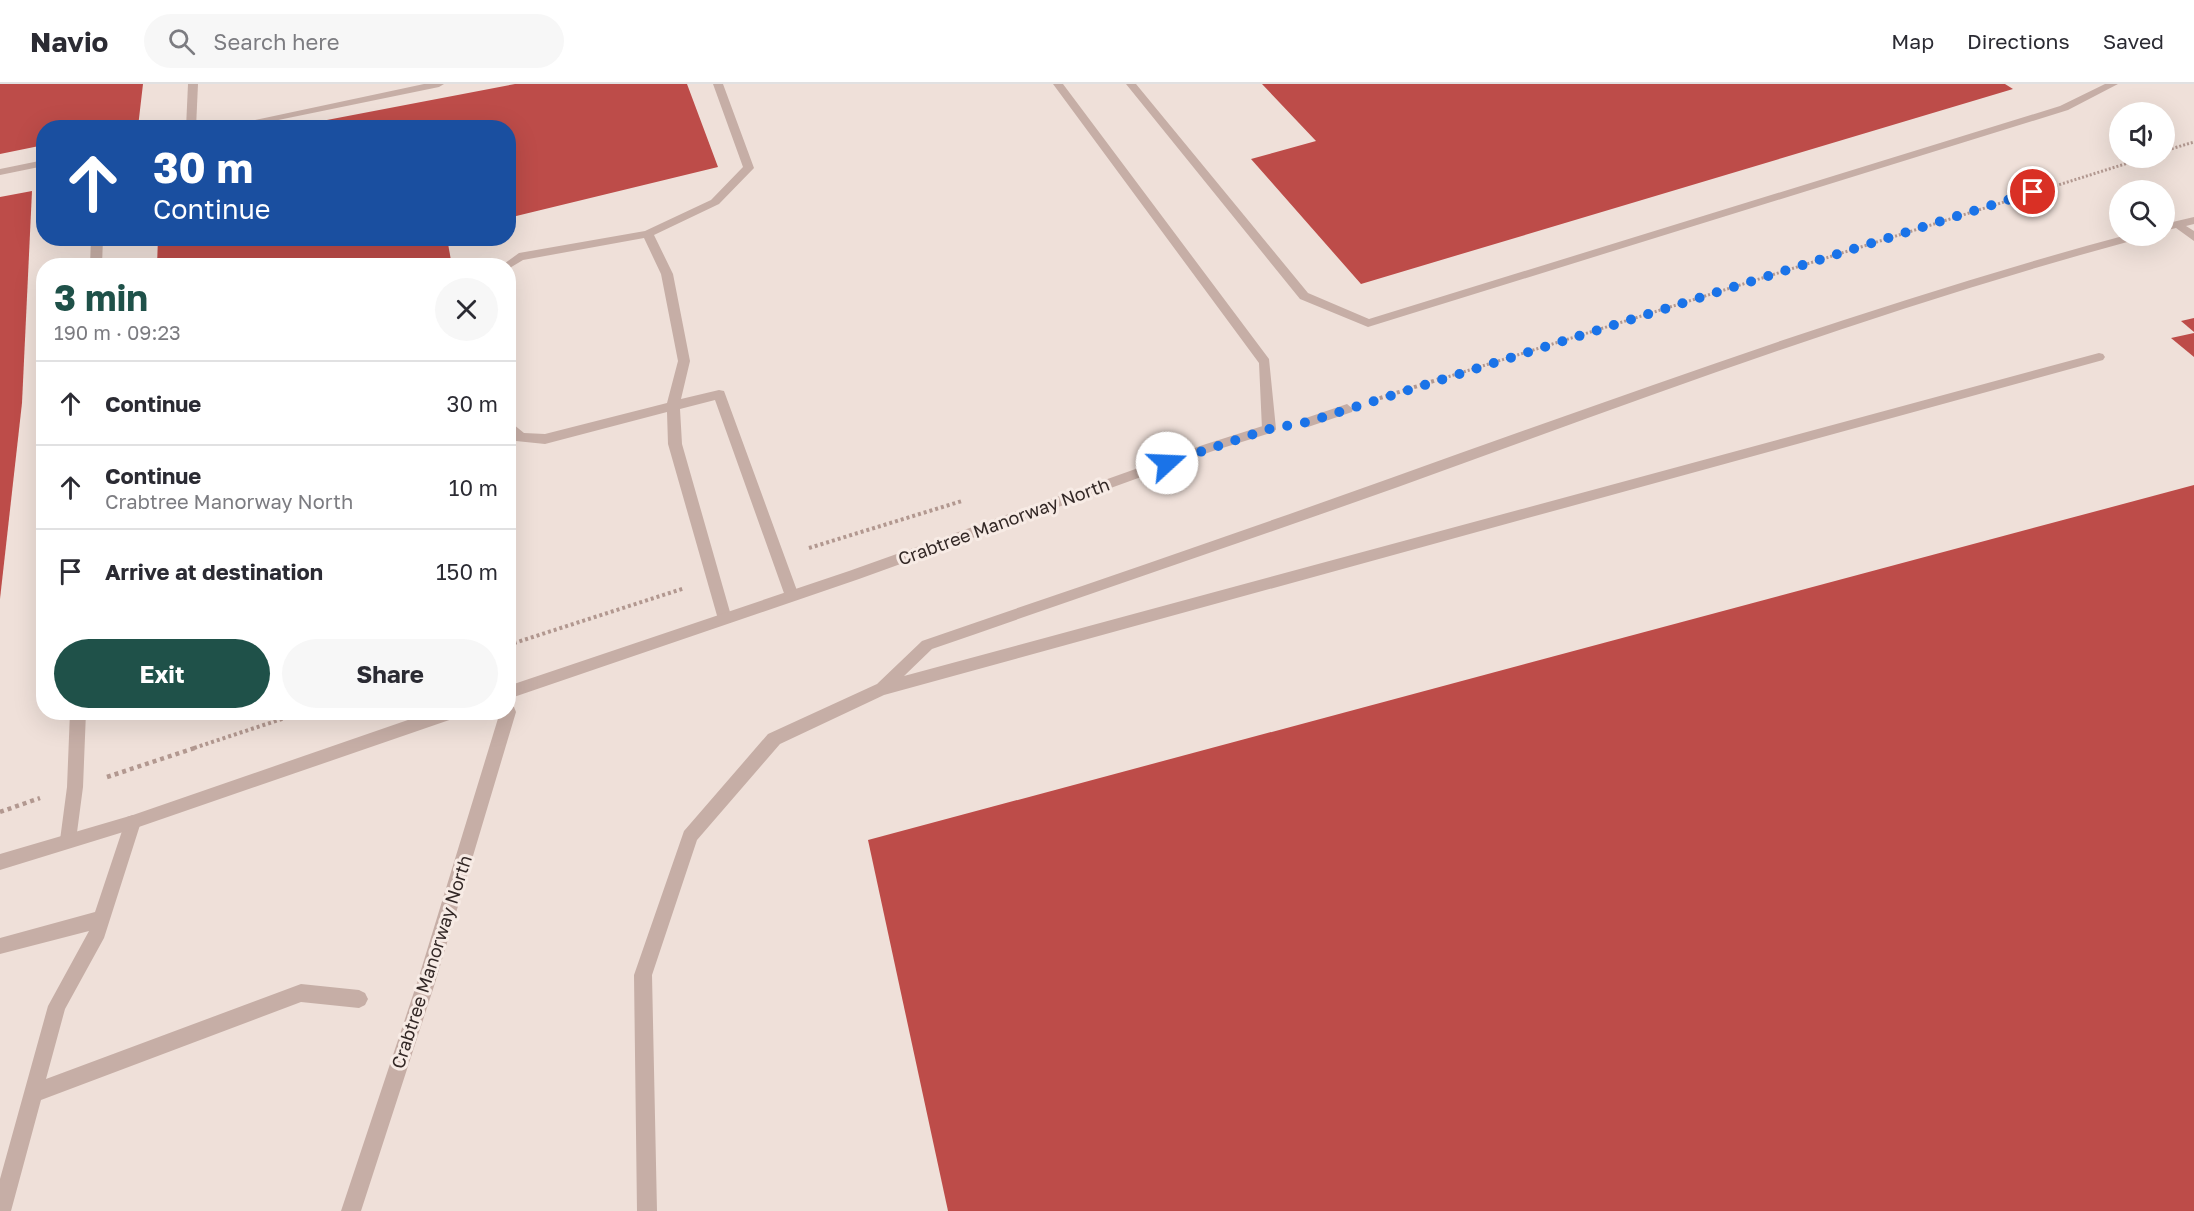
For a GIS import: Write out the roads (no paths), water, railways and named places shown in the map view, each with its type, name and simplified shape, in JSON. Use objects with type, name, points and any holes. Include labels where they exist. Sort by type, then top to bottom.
[{"type":"street","points":[[192,120],[194,84]]},
{"type":"street","points":[[262,120],[440,84]]},
{"type":"street","points":[[516,259],[648,234],[715,202],[749,168],[718,84]]},
{"type":"street","name":"Crabtree Manorway North","points":[[516,690],[792,596],[1208,448],[1269,429],[1265,362],[1058,84]]},
{"type":"street","points":[[1131,84],[1304,296],[1368,323],[2064,108],[2113,84]]},
{"type":"street","points":[[0,172],[36,165]]},
{"type":"street","points":[[2177,224],[2194,220]]},
{"type":"street","points":[[2177,224],[2194,237]]},
{"type":"street","points":[[648,234],[667,274],[684,361],[673,405],[675,444],[725,619]]},
{"type":"street","points":[[881,689],[927,645],[1905,301],[2109,243]]},
{"type":"street","points":[[647,1211],[643,975],[690,836],[774,739],[881,689],[2099,357]]},
{"type":"street","points":[[516,433],[521,438],[545,439],[719,394],[792,596]]},
{"type":"street","points":[[1308,422],[1347,409]]},
{"type":"street","points":[[68,840],[75,787],[78,720]]},
{"type":"street","points":[[0,862],[133,822],[429,720]]},
{"type":"street","name":"Crabtree Manorway North","points":[[351,1211],[426,984],[506,720]]},
{"type":"street","points":[[2,1211],[57,1006],[95,938],[133,822]]},
{"type":"street","points":[[0,946],[101,919]]},
{"type":"street","points":[[34,1093],[301,993],[359,999]]}]
